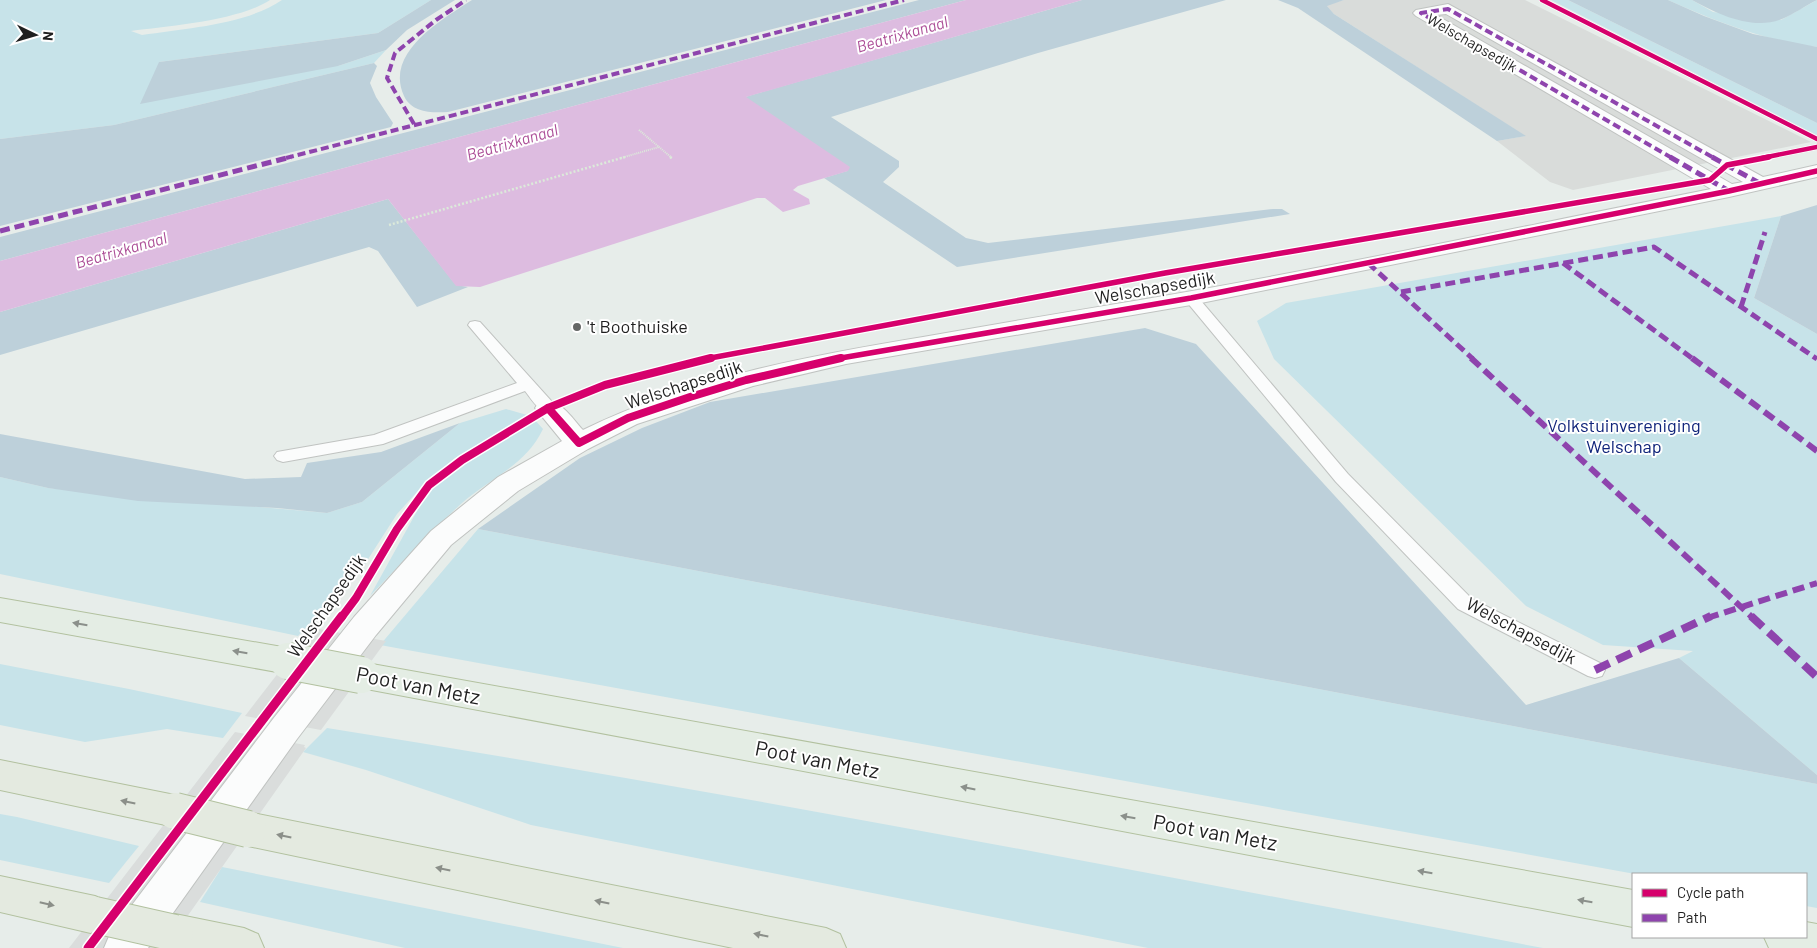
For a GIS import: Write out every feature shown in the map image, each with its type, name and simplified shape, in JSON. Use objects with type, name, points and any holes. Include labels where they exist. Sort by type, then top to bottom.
[{"type":"highway","name":"Poot van Metz","points":[[0,610],[288,661],[1632,909]]},
{"type":"highway","points":[[0,775],[826,948]]},
{"type":"highway","points":[[0,894],[244,948]]},
{"type":"highway","points":[[1790,938],[1817,943]]},
{"type":"street","name":"Welschapsedijk","points":[[1729,190],[1421,13],[1448,9],[1761,184]]},
{"type":"street","name":"Welschapsedijk","points":[[124,948],[286,729],[359,634],[441,538],[508,484],[579,443],[628,418],[746,380],[846,356],[1191,298],[1761,184],[1817,171]]},
{"type":"street","points":[[548,408],[579,443]]},
{"type":"lane","name":"Welschapsedijk","points":[[1191,298],[1342,478],[1465,604],[1595,670]]},
{"type":"lane","points":[[475,325],[548,408]]},
{"type":"lane","points":[[283,456],[377,440],[527,385]]},
{"type":"path","points":[[639,130],[673,159]]},
{"type":"path","points":[[389,225],[659,147]]},
{"type":"shaded area","points":[[431,0],[455,0],[407,30],[386,50],[338,66],[140,104],[159,62],[378,33]]},
{"type":"shaded area","points":[[472,0],[886,0],[448,112],[429,112],[417,109],[404,96],[400,80],[402,66],[409,52],[419,39],[445,17]]},
{"type":"shaded area","points":[[919,0],[966,0],[0,261],[0,237]]},
{"type":"shaded area","points":[[1082,0],[1226,0],[1038,53],[831,117],[899,161],[899,167],[883,182],[966,238],[988,243],[1273,209],[1282,209],[1290,214],[957,267],[824,178],[847,171],[745,97]]},
{"type":"shaded area","points":[[1278,0],[1344,0],[1327,6],[1334,14],[1526,136],[1497,141],[1298,8]]},
{"type":"shaded area","points":[[1344,0],[1525,0],[1811,142],[1573,190],[1550,182],[1497,141],[1525,136],[1334,14],[1326,5]]},
{"type":"shaded area","points":[[1568,0],[1668,0],[1753,34],[1817,47],[1817,123]]},
{"type":"shaded area","points":[[1692,0],[1817,0],[1782,19],[1759,23],[1747,22],[1724,15]]},
{"type":"shaded area","points":[[374,63],[377,66],[370,83],[376,97],[393,123],[391,127],[0,226],[0,139],[114,125]]},
{"type":"shaded area","points":[[388,199],[456,285],[468,287],[417,307],[378,251],[369,247],[0,355],[0,312]]},
{"type":"shaded area","points":[[1817,205],[1817,334],[1754,298],[1781,216]]},
{"type":"shaded area","points":[[1145,328],[1196,344],[1526,705],[1679,658],[1817,775],[1817,784],[478,529],[580,458],[642,428],[710,402]]},
{"type":"shaded area","points":[[460,423],[362,502],[327,513],[277,508],[138,501],[48,488],[0,477],[0,434],[245,479],[301,477],[307,463],[381,452]]},
{"type":"green space","points":[[0,0],[270,0],[240,13],[222,18],[131,31],[142,35],[233,20],[251,15],[282,0],[431,0],[378,33],[159,62],[338,66],[386,50],[374,63],[114,125],[0,139]]},
{"type":"green space","points":[[1551,0],[1568,0],[1817,123],[1817,135]]},
{"type":"green space","points":[[1668,0],[1692,0],[1713,12],[1781,20],[1817,0],[1817,47],[1759,35]]},
{"type":"green space","name":"Volkstuinvereniging Welschap","points":[[1781,216],[1754,298],[1817,334],[1817,775],[1679,658],[1693,651],[1603,645],[1526,606],[1274,359],[1257,321],[1286,303]]},
{"type":"green space","points":[[506,409],[527,415],[455,458],[426,482],[397,514],[363,567],[298,636],[0,574],[0,477],[48,488],[327,513],[362,502],[460,423]]},
{"type":"green space","points":[[535,420],[543,429],[536,441],[518,462],[462,503],[370,596],[427,493],[467,460]]},
{"type":"green space","points":[[478,529],[1817,784],[1817,908],[1807,906],[1807,873],[1632,873],[380,645]]},
{"type":"green space","points":[[0,664],[242,713],[223,738],[167,729],[85,742],[0,725]]},
{"type":"green space","points":[[327,728],[784,806],[1543,948],[1148,948],[531,825],[366,770],[303,752]]},
{"type":"green space","points":[[0,814],[139,846],[109,883],[0,860]]},
{"type":"green space","points":[[222,867],[623,948],[405,948],[200,902]]},
{"type":"water","name":"Beatrixkanaal","points":[[966,0],[1082,0],[746,97],[850,167],[848,171],[798,186],[793,190],[809,199],[810,204],[783,212],[765,198],[757,198],[480,287],[456,286],[388,199],[0,312],[0,261]]},
{"type":"pier","points":[[313,628],[386,641],[321,730],[245,716]]},
{"type":"pier","points":[[235,732],[305,745],[304,747],[306,748],[165,948],[69,948]]},
{"type":"marked path","points":[[414,124],[387,78],[395,53],[436,20],[466,0]]},
{"type":"marked path","points":[[0,231],[904,0]]},
{"type":"marked path","points":[[1729,191],[1421,13],[1448,9],[1761,184]]},
{"type":"marked path","points":[[1741,307],[1765,232]]},
{"type":"marked path","points":[[1401,292],[1654,247],[1817,359]]},
{"type":"marked path","points":[[1368,263],[1817,677]]},
{"type":"marked path","points":[[1563,263],[1817,451]]},
{"type":"marked path","points":[[1595,670],[1706,618],[1817,583]]},
{"type":"cycle path","points":[[1542,0],[1817,139]]},
{"type":"cycle path","points":[[88,948],[356,598],[397,529],[429,485],[462,460],[548,408],[605,385],[702,360],[1165,273],[1710,180],[1727,165],[1817,147]]},
{"type":"cycle path","points":[[548,408],[579,443],[628,418],[690,397],[746,380],[846,357],[1191,298],[1729,191],[1817,171]]},
{"type":"place","name":"'t Boothuiske","points":[[577,327]]}]
